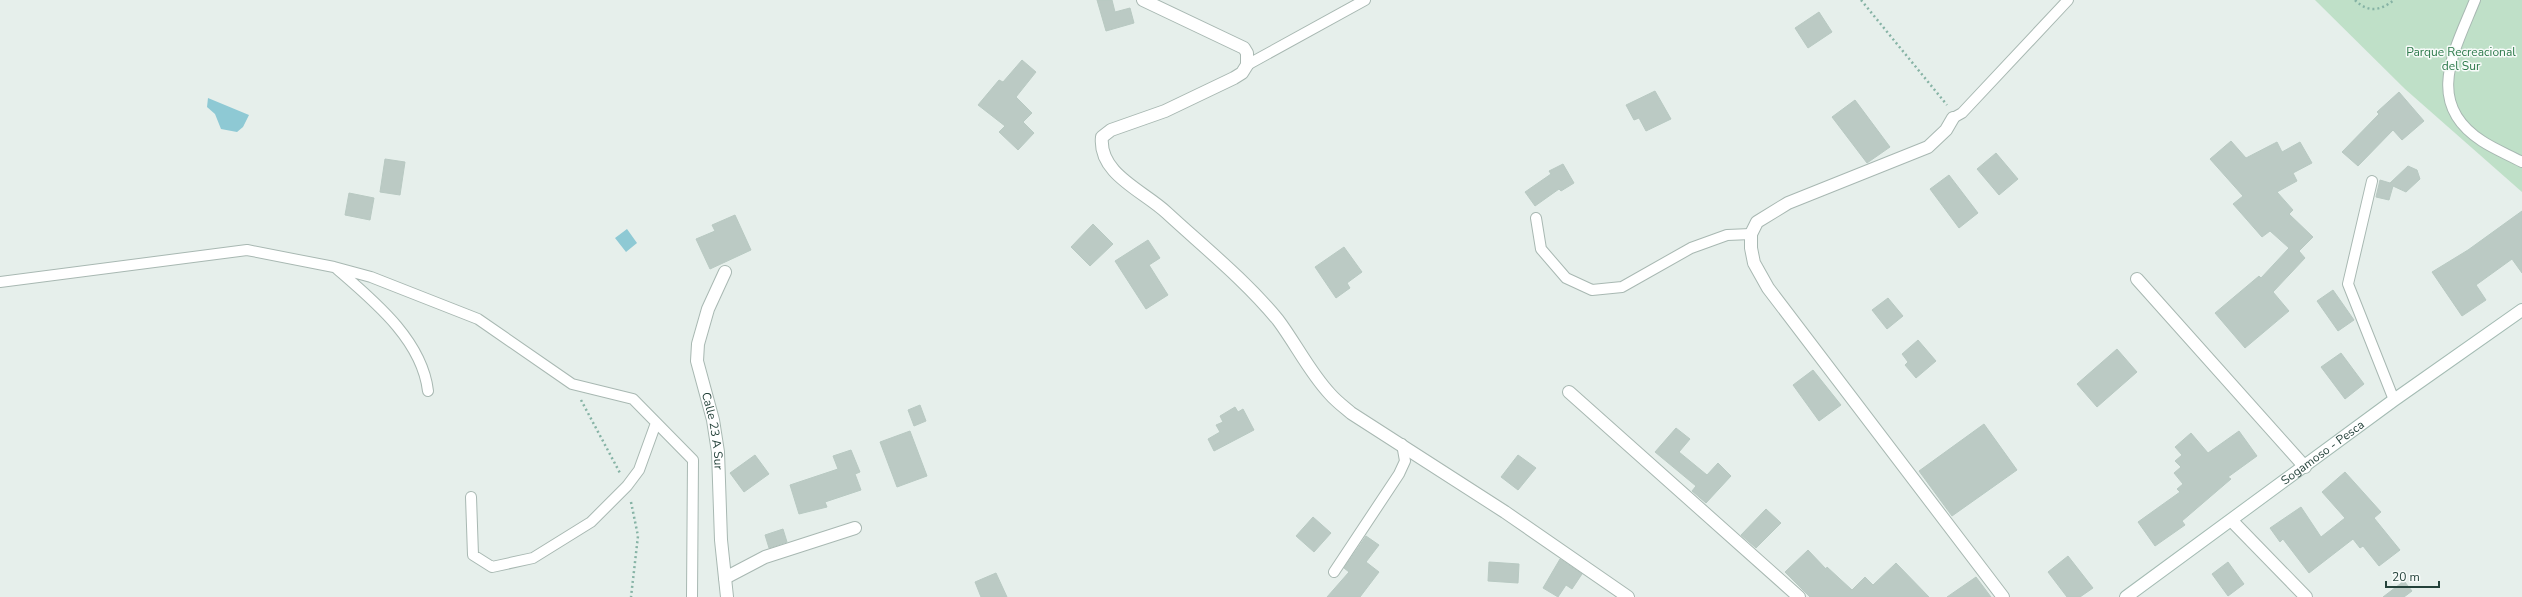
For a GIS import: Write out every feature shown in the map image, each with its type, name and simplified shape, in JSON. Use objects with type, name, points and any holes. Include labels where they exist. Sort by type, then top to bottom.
[{"type":"street","points":[[1143,0],[1244,48],[1247,53],[1247,65],[1242,73],[1216,88],[1164,111],[1111,130],[1102,137],[1101,147],[1105,160],[1118,176],[1155,201],[1245,284],[1278,321],[1330,394],[1350,412],[1402,444],[1628,597]]},
{"type":"street","points":[[1953,118],[1946,130],[1928,147],[1788,203],[1757,222],[1751,234],[1754,263],[1768,288],[2003,597]]},
{"type":"street","name":"Calle 23 A Sur","points":[[725,272],[708,309],[698,344],[697,361],[700,377],[713,420],[718,452],[720,526],[727,597]]},
{"type":"street","points":[[2137,279],[2304,467]]},
{"type":"street","name":"Sogamoso - Pesca","points":[[2126,597],[2232,521],[2394,400],[2522,310]]},
{"type":"street","points":[[1569,392],[1799,597]]},
{"type":"street","points":[[2232,521],[2306,597]]},
{"type":"street","points":[[726,578],[765,557],[855,528]]},
{"type":"lane","points":[[1247,65],[1365,0]]},
{"type":"lane","points":[[1953,118],[1962,113],[2010,64],[2068,0]]},
{"type":"lane","points":[[2475,0],[2454,56],[2446,85],[2449,104],[2459,121],[2481,140],[2522,162]]},
{"type":"lane","points":[[2372,181],[2348,284],[2394,400]]},
{"type":"lane","points":[[1536,218],[1541,249],[1566,278],[1592,290],[1622,287],[1691,248],[1727,235],[1751,234]]},
{"type":"lane","points":[[0,282],[247,250],[334,267],[371,277],[478,319],[572,384],[633,400],[692,460],[692,597]]},
{"type":"lane","points":[[334,267],[376,303],[410,345],[426,374],[428,391]]},
{"type":"lane","points":[[471,497],[473,555],[492,567],[533,558],[590,522],[627,486],[639,470],[656,423]]},
{"type":"lane","points":[[1334,572],[1400,474],[1405,461],[1402,444]]},
{"type":"path","points":[[1861,0],[1944,99],[1953,118]]},
{"type":"path","points":[[2355,0],[2361,6],[2374,10],[2385,8],[2394,0]]},
{"type":"green space","name":"Parque Recreacional del Sur","points":[[2315,0],[2522,0],[2522,192],[2405,89]]},
{"type":"water","points":[[208,98],[249,115],[243,127],[237,132],[221,129],[215,114],[207,107]]},
{"type":"water","points":[[627,229],[637,243],[626,252],[615,238]]},
{"type":"building","points":[[1097,0],[1112,0],[1115,12],[1130,8],[1134,23],[1106,31]]},
{"type":"building","points":[[1819,12],[1832,32],[1808,48],[1795,28]]},
{"type":"building","points":[[1022,60],[1036,72],[1016,97],[1032,113],[1023,122],[1034,133],[1018,150],[999,132],[1005,126],[978,105],[999,80],[1003,82]]},
{"type":"building","points":[[1655,91],[1671,119],[1646,131],[1639,118],[1634,120],[1626,105]]},
{"type":"building","points":[[2399,92],[2424,121],[2402,140],[2393,130],[2358,166],[2342,152],[2379,114],[2377,112]]},
{"type":"building","points":[[1855,100],[1890,147],[1867,163],[1832,117]]},
{"type":"building","points":[[2231,141],[2246,158],[2277,142],[2282,152],[2300,142],[2312,163],[2293,173],[2297,181],[2277,192],[2293,210],[2289,214],[2313,237],[2299,251],[2305,258],[2273,292],[2289,311],[2245,348],[2215,313],[2259,276],[2261,278],[2289,248],[2270,231],[2262,237],[2233,204],[2243,196],[2210,159]]},
{"type":"building","points":[[1996,153],[2018,179],[1999,195],[1977,169]]},
{"type":"building","points":[[385,159],[405,162],[400,195],[380,192]]},
{"type":"building","points":[[1563,164],[1574,183],[1561,191],[1559,189],[1535,206],[1525,192],[1551,174],[1549,171]]},
{"type":"building","points":[[2408,166],[2417,170],[2420,179],[2406,192],[2393,186],[2389,200],[2376,197],[2380,180],[2390,183]]},
{"type":"building","points":[[1949,175],[1978,213],[1959,228],[1930,189]]},
{"type":"building","points":[[349,193],[374,198],[370,220],[345,215]]},
{"type":"building","points":[[2522,211],[2522,273],[2512,259],[2476,285],[2486,300],[2462,316],[2432,272],[2468,250]]},
{"type":"building","points":[[735,215],[751,250],[710,269],[696,239],[715,231],[712,225]]},
{"type":"building","points":[[1093,224],[1113,244],[1090,266],[1071,247]]},
{"type":"building","points":[[1148,240],[1160,258],[1149,265],[1168,295],[1146,309],[1115,261]]},
{"type":"building","points":[[1344,247],[1362,272],[1347,283],[1350,288],[1336,298],[1315,267]]},
{"type":"building","points":[[2333,290],[2354,320],[2338,331],[2317,301]]},
{"type":"building","points":[[1888,298],[1903,316],[1887,329],[1872,310]]},
{"type":"building","points":[[1918,340],[1936,361],[1916,378],[1905,365],[1908,362],[1902,354]]},
{"type":"building","points":[[2117,349],[2137,372],[2097,407],[2077,384]]},
{"type":"building","points":[[2341,353],[2364,384],[2345,399],[2321,367]]},
{"type":"building","points":[[1813,370],[1841,405],[1819,421],[1793,385]]},
{"type":"building","points":[[920,405],[926,421],[914,426],[908,410]]},
{"type":"building","points":[[1235,407],[1238,412],[1243,409],[1254,430],[1214,451],[1208,439],[1220,432],[1216,425],[1223,422],[1220,416]]},
{"type":"building","points":[[1984,424],[2017,470],[1952,516],[1919,471]]},
{"type":"building","points":[[1676,428],[1690,439],[1679,452],[1707,475],[1718,463],[1731,476],[1706,503],[1692,491],[1696,486],[1655,452]]},
{"type":"building","points":[[910,431],[927,476],[897,487],[880,442]]},
{"type":"building","points":[[2239,431],[2257,456],[2228,477],[2231,479],[2182,521],[2185,525],[2155,546],[2138,522],[2180,492],[2177,489],[2183,484],[2174,473],[2181,467],[2175,461],[2182,455],[2175,447],[2191,433],[2208,453]]},
{"type":"building","points":[[851,450],[860,472],[855,474],[861,490],[825,502],[827,507],[799,514],[790,485],[838,469],[833,456]]},
{"type":"building","points":[[755,455],[769,474],[744,492],[730,473]]},
{"type":"building","points":[[1518,455],[1536,468],[1518,490],[1501,477]]},
{"type":"building","points":[[2345,472],[2381,512],[2374,518],[2400,550],[2379,566],[2363,546],[2360,548],[2353,539],[2309,573],[2283,539],[2280,542],[2270,528],[2301,507],[2321,537],[2345,518],[2322,492]]},
{"type":"building","points":[[1766,509],[1781,523],[1756,548],[1741,535]]},
{"type":"building","points":[[1313,517],[1331,533],[1314,552],[1296,536]]},
{"type":"building","points":[[783,529],[787,542],[769,548],[765,535]]},
{"type":"building","points":[[1366,536],[1379,545],[1366,562],[1379,572],[1360,597],[1327,597],[1349,572],[1344,568]]},
{"type":"building","points":[[1808,550],[1826,569],[1827,567],[1852,590],[1865,577],[1873,585],[1896,563],[1929,597],[1810,597],[1785,572]]},
{"type":"building","points":[[2068,556],[2093,588],[2080,597],[2067,597],[2048,572]]},
{"type":"building","points":[[1560,559],[1582,574],[1572,589],[1566,585],[1558,597],[1543,588]]},
{"type":"building","points":[[1489,562],[1519,564],[1518,583],[1488,581]]},
{"type":"building","points":[[2228,562],[2244,584],[2228,596],[2212,574]]},
{"type":"building","points":[[996,573],[1007,597],[981,597],[975,582]]},
{"type":"building","points":[[1976,577],[1991,597],[1947,597]]},
{"type":"building","points":[[2404,581],[2412,591],[2404,597],[2383,597]]}]
